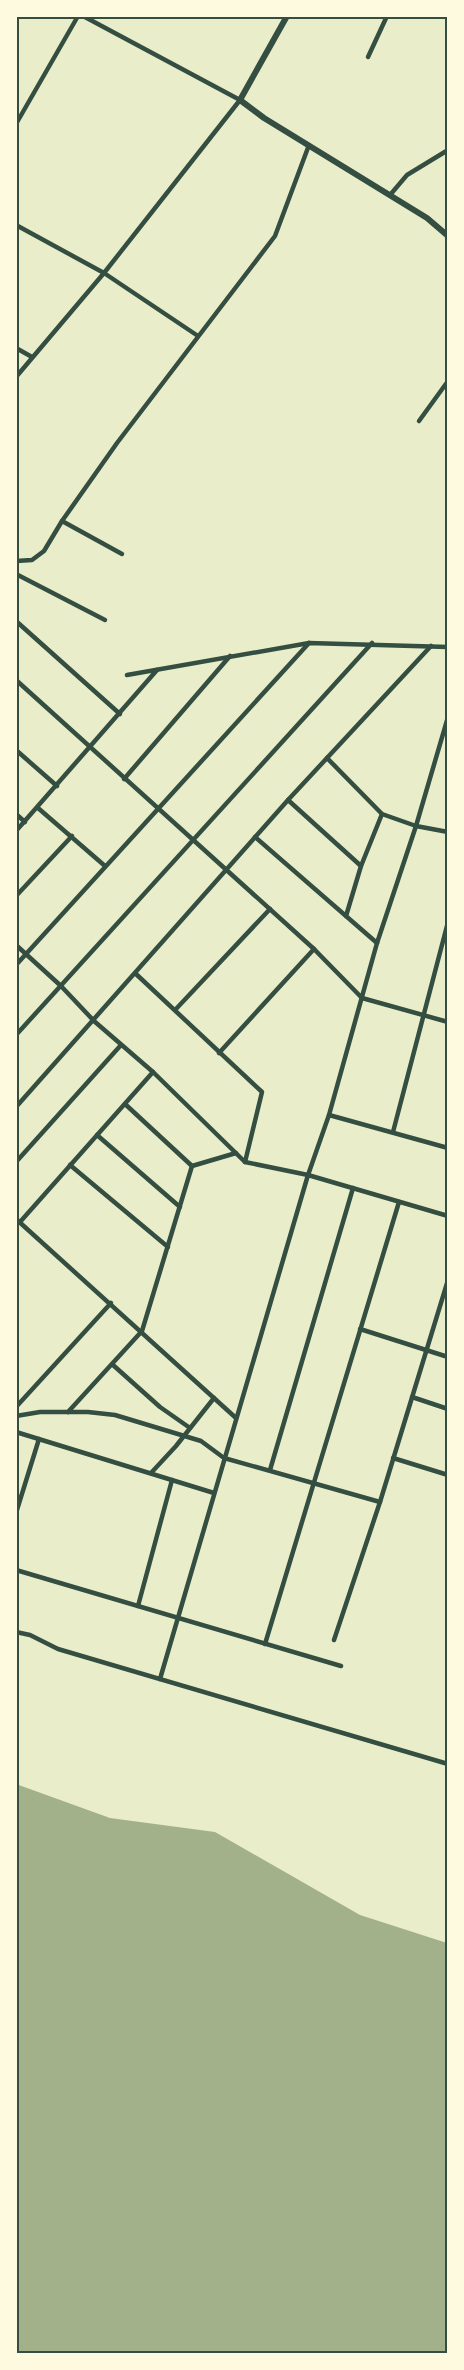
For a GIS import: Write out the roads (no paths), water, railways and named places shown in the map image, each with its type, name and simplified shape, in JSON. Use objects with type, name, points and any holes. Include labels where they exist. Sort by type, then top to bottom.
[{"type":"street","points":[[16,124],[18,117],[80,16],[240,100],[264,118],[428,218],[447,236]]},
{"type":"street","points":[[16,377],[104,273],[240,100],[287,16]]},
{"type":"street","points":[[368,57],[387,16]]},
{"type":"street","points":[[16,561],[32,560],[44,551],[62,521],[117,443],[274,236],[309,145]]},
{"type":"street","points":[[390,195],[407,176],[447,150]]},
{"type":"street","points":[[16,225],[104,273],[198,336]]},
{"type":"street","points":[[16,348],[32,357]]},
{"type":"street","points":[[418,421],[447,381]]},
{"type":"street","points":[[62,521],[122,554]]},
{"type":"street","points":[[16,574],[105,620]]},
{"type":"street","points":[[16,621],[120,714]]},
{"type":"street","points":[[16,965],[309,643]]},
{"type":"street","points":[[127,675],[309,643],[372,643],[447,647]]},
{"type":"street","points":[[16,1035],[372,643]]},
{"type":"street","points":[[16,1107],[288,800],[431,646]]},
{"type":"street","points":[[124,779],[230,656]]},
{"type":"street","points":[[16,831],[157,670]]},
{"type":"street","points":[[16,680],[314,949],[362,998],[447,1022]]},
{"type":"street","points":[[160,1679],[308,1175],[329,1115],[377,943],[416,826],[447,717]]},
{"type":"street","points":[[16,750],[57,786]]},
{"type":"street","points":[[327,758],[382,814],[416,826],[447,832]]},
{"type":"street","points":[[288,800],[361,866]]},
{"type":"street","points":[[38,808],[105,866]]},
{"type":"street","points":[[16,814],[25,822]]},
{"type":"street","points":[[346,916],[361,866],[382,814]]},
{"type":"street","points":[[16,896],[72,836]]},
{"type":"street","points":[[255,837],[377,943]]},
{"type":"street","points":[[176,1009],[270,909]]},
{"type":"street","points":[[393,1132],[447,922]]},
{"type":"street","points":[[16,945],[61,986],[94,1021],[153,1072],[245,1162],[308,1175],[447,1216]]},
{"type":"street","points":[[219,1053],[314,949]]},
{"type":"street","points":[[440,950],[447,952]]},
{"type":"street","points":[[136,974],[262,1092],[245,1162]]},
{"type":"street","points":[[16,1162],[121,1045]]},
{"type":"street","points":[[153,1072],[18,1220],[236,1418]]},
{"type":"street","points":[[125,1104],[192,1166]]},
{"type":"street","points":[[329,1115],[447,1148]]},
{"type":"street","points":[[97,1135],[180,1207]]},
{"type":"street","points":[[192,1166],[236,1153]]},
{"type":"street","points":[[70,1165],[168,1247]]},
{"type":"street","points":[[68,1412],[142,1331],[192,1166]]},
{"type":"street","points":[[270,1470],[353,1188]]},
{"type":"street","points":[[265,1644],[399,1202]]},
{"type":"street","points":[[334,1640],[445,1297],[447,1280]]},
{"type":"street","points":[[16,1407],[111,1303]]},
{"type":"street","points":[[360,1329],[427,1348],[447,1357]]},
{"type":"street","points":[[113,1365],[160,1407],[190,1428]]},
{"type":"street","points":[[412,1397],[447,1409]]},
{"type":"street","points":[[151,1473],[214,1398]]},
{"type":"street","points":[[16,1416],[40,1412],[115,1415],[201,1441],[224,1458],[380,1502]]},
{"type":"street","points":[[16,1432],[214,1493]]},
{"type":"street","points":[[16,1513],[39,1439]]},
{"type":"street","points":[[393,1458],[447,1475]]},
{"type":"street","points":[[138,1606],[172,1480]]},
{"type":"street","points":[[16,1570],[341,1666]]},
{"type":"street","points":[[16,1632],[30,1635],[58,1649],[447,1764]]}]
